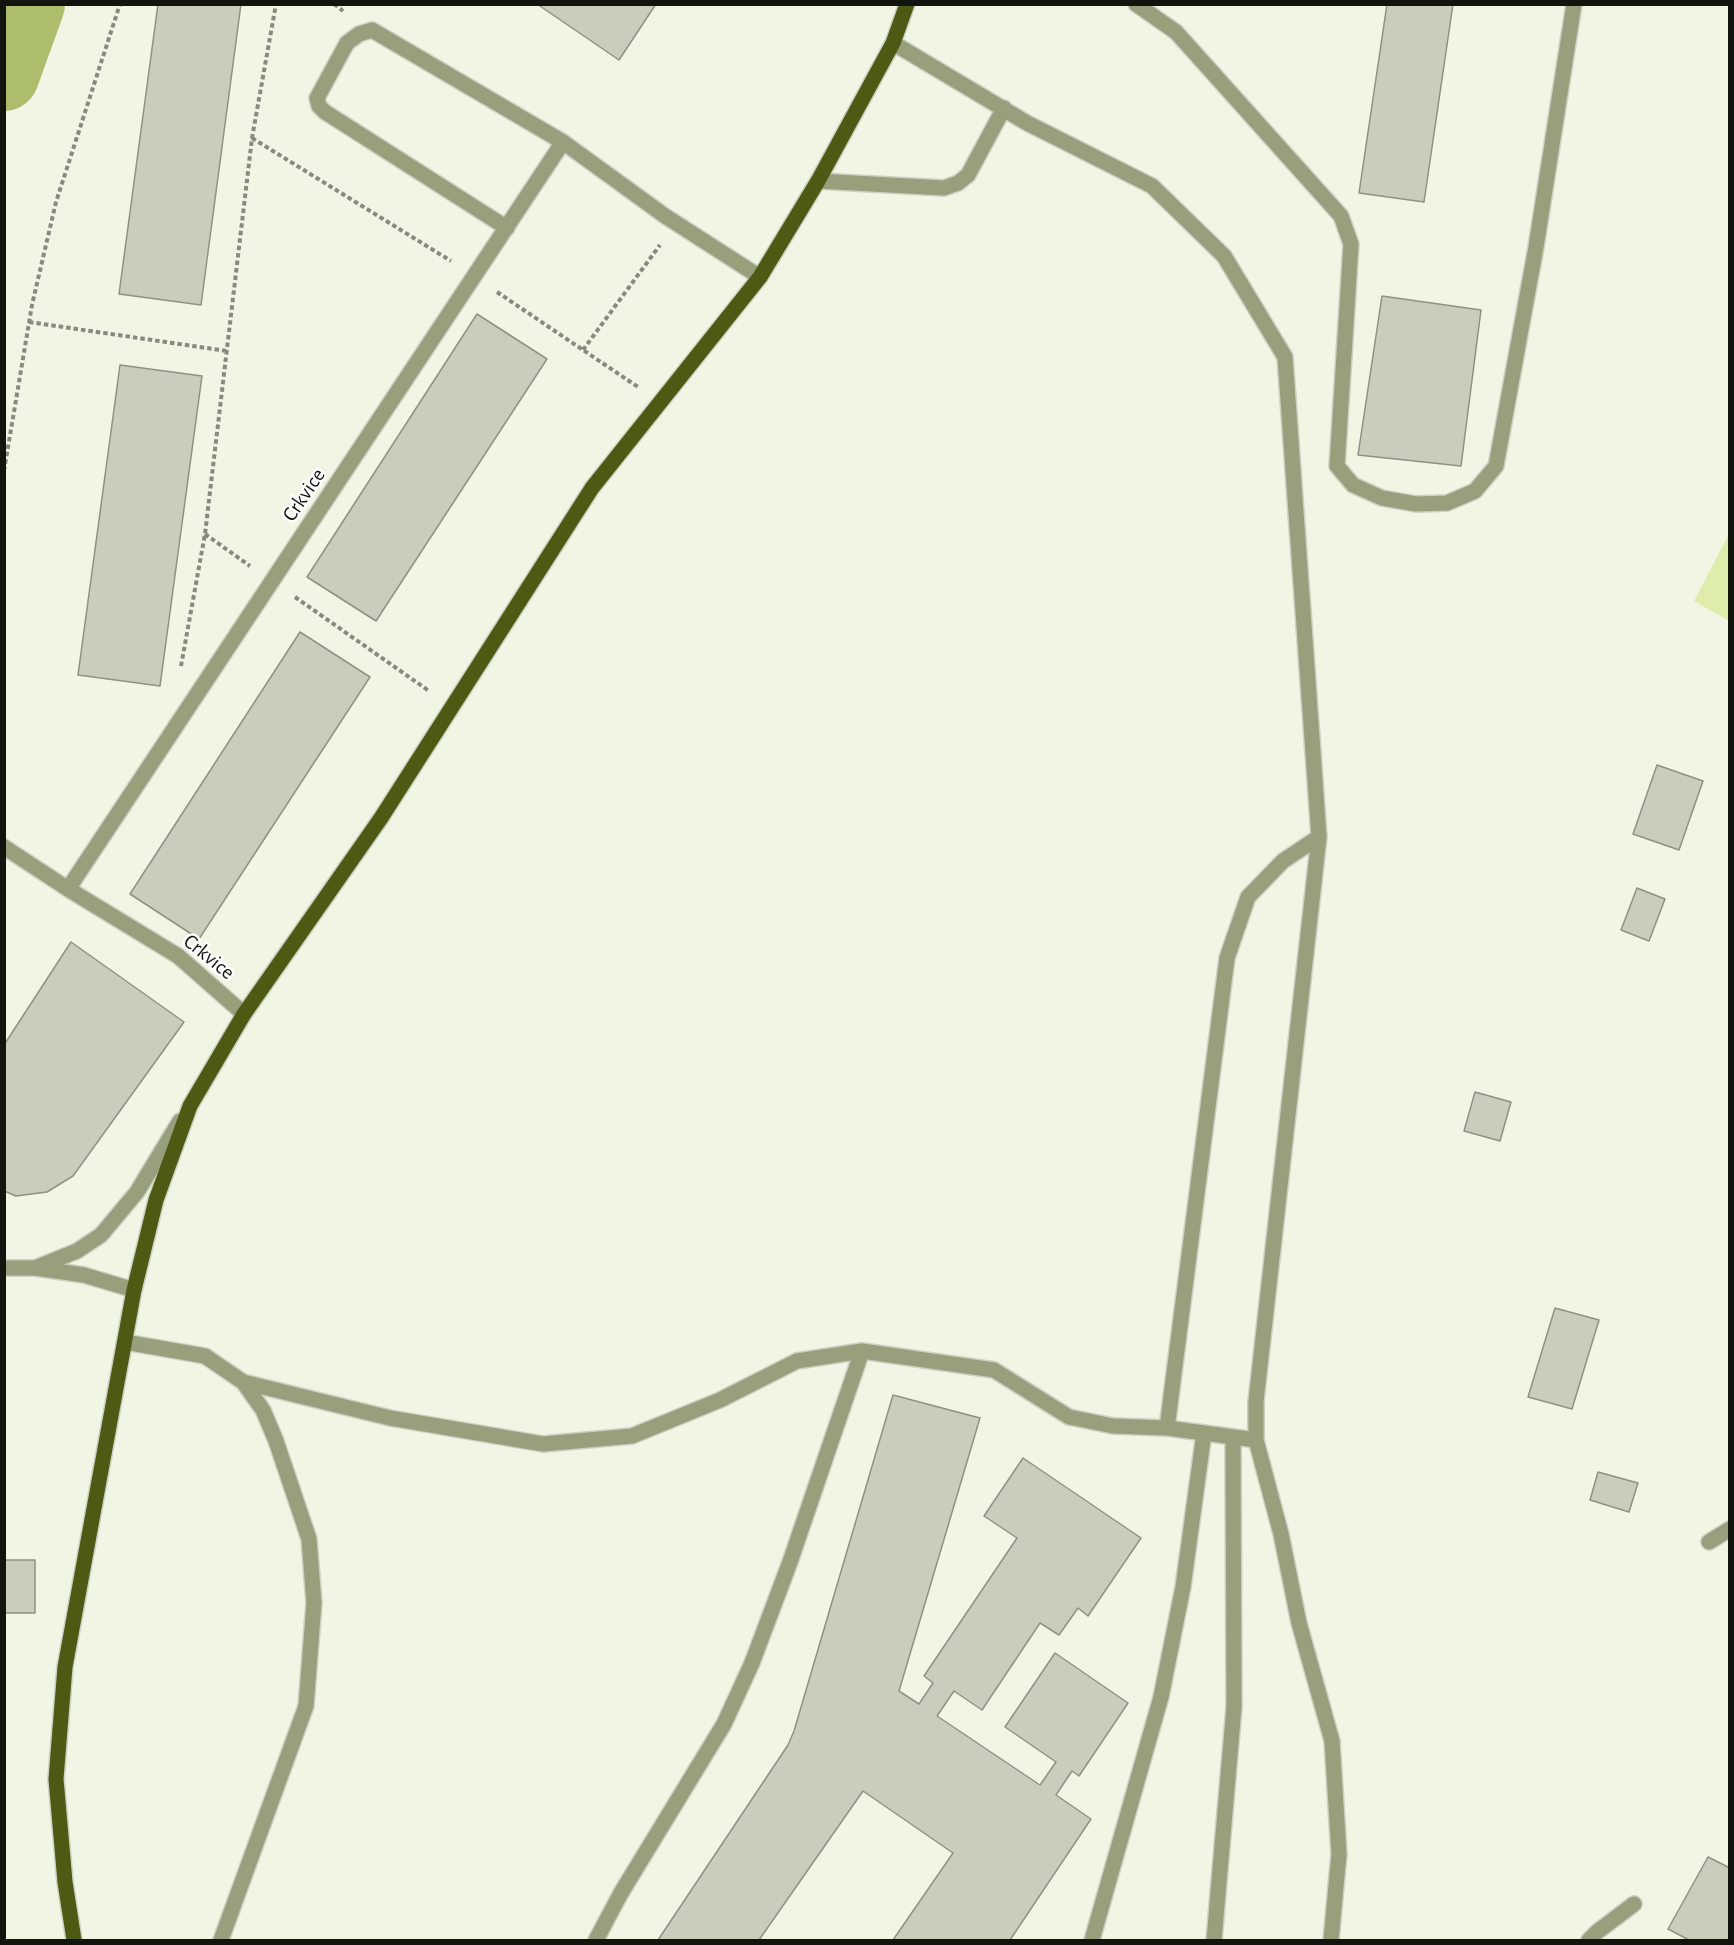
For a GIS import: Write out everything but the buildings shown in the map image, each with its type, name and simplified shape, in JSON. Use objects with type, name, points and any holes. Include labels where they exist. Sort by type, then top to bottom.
[{"type":"main road","points":[[74,1941],[65,1882],[56,1779],[65,1667],[134,1290],[156,1200],[190,1106],[244,1014],[381,818],[592,488],[760,277],[818,181],[893,43],[907,4]]},
{"type":"street","points":[[1136,4],[1176,32],[1341,216],[1352,243],[1337,466],[1353,485],[1382,498],[1416,504],[1447,503],[1475,491],[1496,466],[1536,248],[1574,4]]},
{"type":"street","points":[[507,228],[320,106],[317,98],[347,43],[359,34],[372,30],[564,142],[676,223],[760,277]]},
{"type":"street","points":[[893,43],[1038,128],[1152,186],[1224,256],[1285,357],[1319,837],[1256,1401],[1256,1440],[1281,1534],[1299,1623],[1332,1741],[1339,1854],[1331,1941]]},
{"type":"street","points":[[818,181],[944,188],[958,183],[968,175],[1004,108]]},
{"type":"street","name":"Crkvice","points":[[244,1014],[178,956],[68,888],[564,142]]},
{"type":"street","points":[[1167,1428],[1227,958],[1248,897],[1283,861],[1319,837]]},
{"type":"street","points":[[4,848],[68,888]]},
{"type":"street","points":[[35,1268],[77,1251],[101,1234],[137,1192],[190,1106]]},
{"type":"street","points":[[4,1268],[35,1268],[84,1275],[134,1290]]},
{"type":"street","points":[[125,1342],[205,1356],[243,1382],[263,1410],[276,1441],[309,1539],[314,1603],[306,1706],[221,1941]]},
{"type":"street","points":[[243,1382],[390,1418],[543,1444],[632,1436],[720,1400],[797,1361],[862,1351],[994,1370],[1069,1417],[1113,1426],[1167,1428],[1256,1440]]},
{"type":"street","points":[[596,1941],[621,1893],[724,1724],[752,1663],[790,1562],[862,1351]]},
{"type":"street","points":[[1092,1941],[1161,1697],[1183,1587],[1204,1433]]},
{"type":"street","points":[[1214,1941],[1234,1707],[1233,1437]]},
{"type":"street","points":[[1709,1542],[1730,1529]]},
{"type":"street","points":[[1588,1941],[1634,1904]]},
{"type":"path","points":[[4,471],[29,322],[56,202],[120,4]]},
{"type":"path","points":[[180,671],[205,534],[252,138],[276,4]]},
{"type":"path","points":[[583,350],[676,223]]},
{"type":"path","points":[[29,322],[227,351]]},
{"type":"path","points":[[205,534],[452,707]]},
{"type":"green space","points":[[1729,534],[1730,621],[1694,601]]},
{"type":"waterway","points":[[4,76],[30,4]]}]
